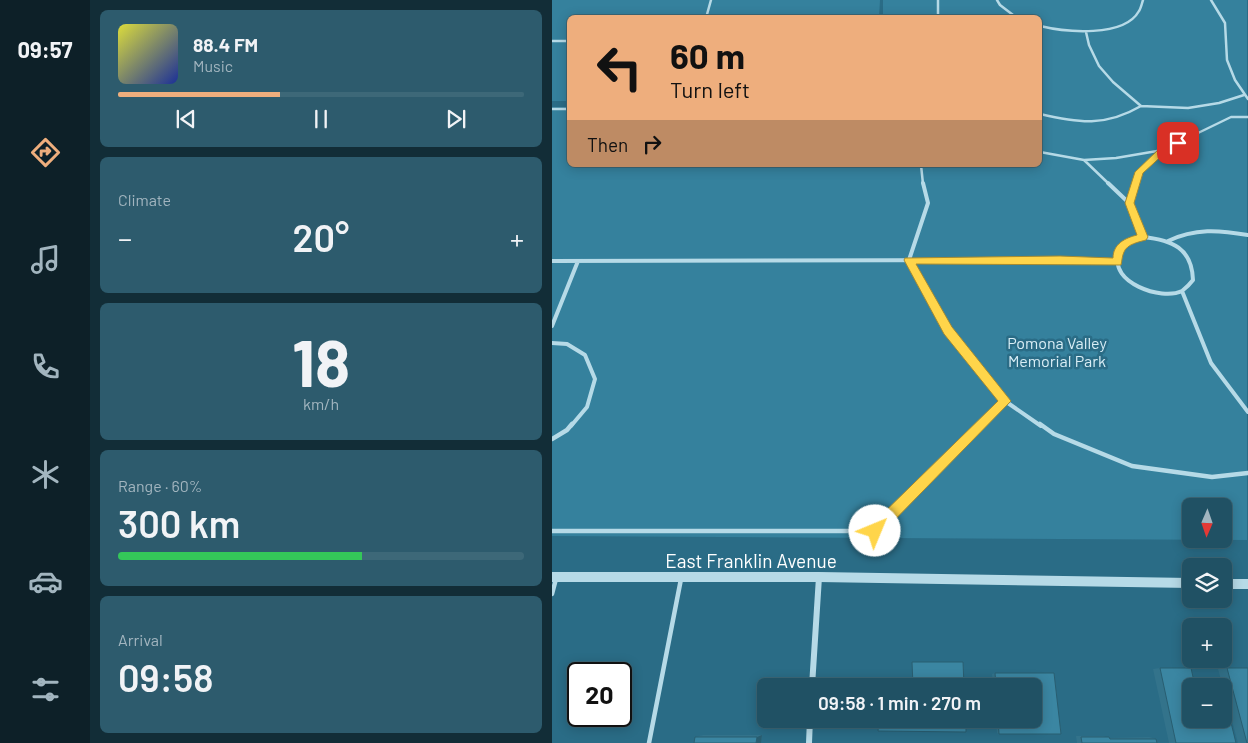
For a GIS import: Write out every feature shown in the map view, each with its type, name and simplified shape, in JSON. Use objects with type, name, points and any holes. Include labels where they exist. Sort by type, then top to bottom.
[{"type":"street","name":"East Franklin Avenue","points":[[555,577],[819,577],[1182,583]]},
{"type":"street","points":[[813,678],[819,577]]},
{"type":"street","points":[[1232,584],[1248,584]]},
{"type":"street","points":[[809,743],[810,728]]},
{"type":"lane","points":[[707,15],[711,0]]},
{"type":"lane","points":[[938,0],[938,15]]},
{"type":"lane","points":[[997,0],[1000,5],[1013,15]]},
{"type":"lane","points":[[1042,27],[1086,32],[1121,25],[1139,13],[1144,0]]},
{"type":"lane","points":[[1211,0],[1225,23],[1226,60],[1244,95],[1248,99]]},
{"type":"lane","points":[[1086,32],[1089,50],[1096,65],[1141,106]]},
{"type":"lane","points":[[552,41],[567,41]]},
{"type":"lane","points":[[1042,114],[1069,121],[1100,123],[1126,116],[1141,106],[1188,108],[1219,103],[1244,95]]},
{"type":"lane","points":[[552,108],[567,108]]},
{"type":"lane","points":[[1042,152],[1084,160],[1116,158],[1163,150],[1231,117],[1248,118]]},
{"type":"lane","points":[[1129,203],[1139,172],[1163,150]]},
{"type":"lane","points":[[1084,160],[1129,203],[1143,237]]},
{"type":"lane","points":[[922,167],[921,177],[928,203],[909,260],[948,331],[1005,401],[1054,434],[1132,466],[1212,477],[1248,473]]},
{"type":"lane","points":[[1168,241],[1184,232],[1220,229],[1248,235]]},
{"type":"lane","points":[[1143,237],[1168,241],[1179,247],[1188,256],[1194,269],[1193,280],[1182,291],[1166,295],[1151,293],[1138,288],[1122,274],[1117,262],[1118,253],[1131,240],[1143,237]]},
{"type":"lane","points":[[552,261],[1060,260],[1117,262]]},
{"type":"lane","points":[[552,326],[578,261]]},
{"type":"lane","points":[[1182,291],[1212,363],[1248,412]]},
{"type":"lane","points":[[552,343],[567,344],[586,355],[595,379],[587,406],[567,430],[552,439]]},
{"type":"lane","points":[[552,531],[875,531],[1005,401]]},
{"type":"lane","points":[[552,594],[555,577]]},
{"type":"lane","points":[[649,743],[681,577]]},
{"type":"green space","points":[[552,0],[880,0],[879,15],[567,15],[567,101],[552,101]]},
{"type":"green space","name":"Pomona Valley Memorial Park","points":[[883,0],[1247,0],[1247,540],[1232,540],[1232,498],[1182,498],[1182,540],[552,536],[552,107],[567,107],[567,167],[1042,167],[1042,15],[883,15]]},
{"type":"building","points":[[912,662],[963,662],[964,678],[913,678]]},
{"type":"building","points":[[1160,668],[1191,668],[1193,678],[1182,678],[1182,728],[1232,727],[1236,743],[1176,743]]},
{"type":"building","points":[[1227,668],[1248,668],[1248,743],[1232,687],[1232,678],[1230,678]]},
{"type":"building","points":[[995,673],[1054,673],[1061,734],[999,734],[999,728],[1042,728],[1042,678],[995,678]]},
{"type":"building","points":[[878,728],[966,728],[966,732],[878,731]]},
{"type":"building","points":[[695,737],[757,737],[756,743],[694,743]]},
{"type":"building","points":[[1081,737],[1156,739],[1157,743],[1082,743]]},
{"type":"route","points":[[875,531],[1005,401],[948,331],[909,260],[1117,262],[1118,253],[1123,246],[1131,240],[1143,237],[1129,203],[1139,172],[1163,150],[1178,143]]}]
